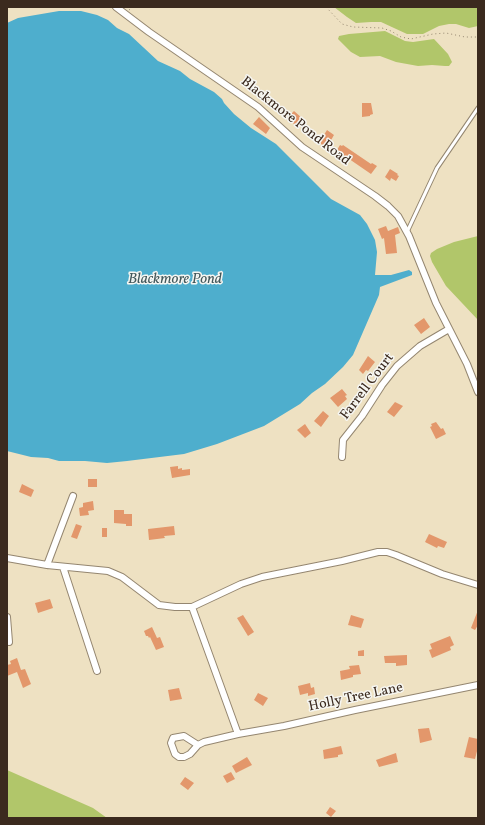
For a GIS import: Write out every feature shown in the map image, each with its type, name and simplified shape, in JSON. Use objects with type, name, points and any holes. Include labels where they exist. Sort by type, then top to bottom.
[{"type":"street","name":"Blackmore Pond Road","points":[[116,7],[149,32],[258,107],[302,147],[375,196],[398,216],[407,232],[436,304],[467,364],[478,392]]},
{"type":"street","name":"Farrell Court","points":[[342,457],[344,440],[397,366],[420,346],[449,330]]},
{"type":"street","points":[[47,565],[73,496]]},
{"type":"street","points":[[7,558],[47,565],[108,571],[122,577],[159,605],[192,608],[241,584],[262,576],[342,561],[378,552],[396,554],[442,574],[478,585]]},
{"type":"street","points":[[63,567],[97,670]]},
{"type":"street","points":[[192,608],[238,734]]},
{"type":"street","points":[[7,617],[9,642]]},
{"type":"street","name":"Holly Tree Lane","points":[[198,745],[204,742],[238,734],[284,726],[478,685]]},
{"type":"lane","points":[[407,232],[437,168],[478,108]]},
{"type":"path","points":[[326,7],[342,24],[360,28],[382,28],[401,37],[411,39],[446,33],[478,38]]},
{"type":"green space","points":[[334,7],[478,7],[478,26],[469,28],[456,24],[449,24],[439,26],[423,34],[407,34],[381,22],[356,23]]},
{"type":"green space","points":[[385,31],[405,41],[413,42],[434,39],[448,54],[452,62],[449,66],[418,66],[396,62],[380,56],[360,57],[351,52],[338,39],[339,36],[349,34]]},
{"type":"green space","points":[[478,236],[478,320],[446,286],[430,256],[431,253],[437,249],[454,242]]},
{"type":"green space","points":[[7,770],[93,808],[107,818],[7,818]]},
{"type":"water","name":"Blackmore Pond","points":[[59,11],[81,11],[97,15],[108,20],[117,28],[129,34],[158,61],[180,71],[190,79],[214,92],[222,99],[234,114],[251,128],[276,144],[331,199],[360,215],[367,224],[375,240],[377,252],[375,275],[391,275],[409,270],[412,272],[412,275],[380,287],[379,295],[353,355],[343,367],[300,404],[264,426],[217,444],[184,454],[107,463],[59,461],[48,458],[31,457],[7,451],[7,23],[18,18]]},
{"type":"building","points":[[362,103],[371,103],[373,114],[362,117]]},
{"type":"building","points":[[294,111],[302,118],[295,125],[287,118]]},
{"type":"building","points":[[259,117],[270,128],[266,134],[253,124]]},
{"type":"building","points":[[327,130],[334,135],[330,142],[327,141],[324,146],[319,143]]},
{"type":"building","points":[[340,145],[343,145],[371,164],[372,163],[377,166],[371,174],[339,152],[337,150]]},
{"type":"building","points":[[390,169],[399,176],[396,181],[391,178],[390,181],[385,177]]},
{"type":"building","points":[[386,226],[388,231],[398,227],[400,233],[395,235],[397,253],[386,254],[384,238],[382,239],[378,229]]},
{"type":"building","points":[[424,318],[430,327],[421,334],[414,325]]},
{"type":"building","points":[[368,356],[375,362],[368,371],[366,370],[363,374],[359,370]]},
{"type":"building","points":[[342,389],[347,395],[345,396],[347,399],[338,407],[330,398]]},
{"type":"building","points":[[395,402],[403,406],[394,417],[387,412]]},
{"type":"building","points":[[323,411],[329,416],[321,427],[314,421]]},
{"type":"building","points":[[436,422],[441,429],[443,428],[446,434],[436,439],[430,427],[432,426],[431,424]]},
{"type":"building","points":[[305,424],[311,433],[305,438],[297,430]]},
{"type":"building","points":[[178,466],[178,469],[182,468],[182,470],[190,469],[190,475],[172,478],[170,467]]},
{"type":"building","points":[[88,479],[97,479],[97,487],[88,487]]},
{"type":"building","points":[[22,484],[34,490],[31,497],[19,492]]},
{"type":"building","points":[[93,501],[94,510],[88,511],[89,515],[80,516],[79,508],[83,507],[83,503]]},
{"type":"building","points":[[114,510],[124,510],[124,514],[132,514],[132,526],[114,523]]},
{"type":"building","points":[[76,524],[82,526],[77,539],[71,537]]},
{"type":"building","points":[[174,526],[175,535],[149,540],[148,529]]},
{"type":"building","points":[[102,528],[107,528],[107,537],[102,537]]},
{"type":"building","points":[[429,534],[447,542],[444,548],[438,546],[437,548],[425,542]]},
{"type":"building","points":[[50,599],[53,608],[38,613],[35,603]]},
{"type":"building","points":[[478,610],[478,625],[475,630],[471,628]]},
{"type":"building","points":[[243,615],[254,632],[248,636],[237,618]]},
{"type":"building","points":[[351,615],[364,619],[361,628],[348,625]]},
{"type":"building","points":[[152,627],[157,638],[160,637],[164,647],[156,650],[150,637],[149,638],[146,636],[144,631]]},
{"type":"building","points":[[450,636],[454,645],[450,647],[451,650],[432,658],[429,650],[432,649],[430,644]]},
{"type":"building","points":[[364,650],[364,656],[358,656],[358,651]]},
{"type":"building","points":[[407,655],[407,665],[396,666],[396,663],[385,663],[384,656]]},
{"type":"building","points":[[17,658],[21,670],[25,669],[31,684],[23,688],[17,672],[7,676],[7,665],[11,664],[10,661]]},
{"type":"building","points":[[359,665],[361,674],[353,675],[353,677],[341,680],[340,671],[350,669],[349,666]]},
{"type":"building","points":[[310,683],[311,688],[314,687],[315,694],[308,696],[308,693],[300,695],[298,686]]},
{"type":"building","points":[[179,688],[182,699],[170,701],[168,690]]},
{"type":"building","points":[[258,693],[268,698],[263,706],[254,700]]},
{"type":"building","points":[[429,728],[432,740],[420,743],[418,729]]},
{"type":"building","points":[[469,737],[478,739],[475,759],[464,757]]},
{"type":"building","points":[[341,746],[343,754],[338,755],[338,757],[324,759],[323,750]]},
{"type":"building","points":[[396,753],[398,762],[379,767],[376,760]]},
{"type":"building","points":[[247,757],[252,765],[236,773],[232,766]]},
{"type":"building","points":[[231,772],[235,779],[227,783],[223,776]]},
{"type":"building","points":[[185,777],[194,783],[188,790],[180,784]]},
{"type":"building","points":[[330,807],[336,811],[331,817],[326,813]]}]
